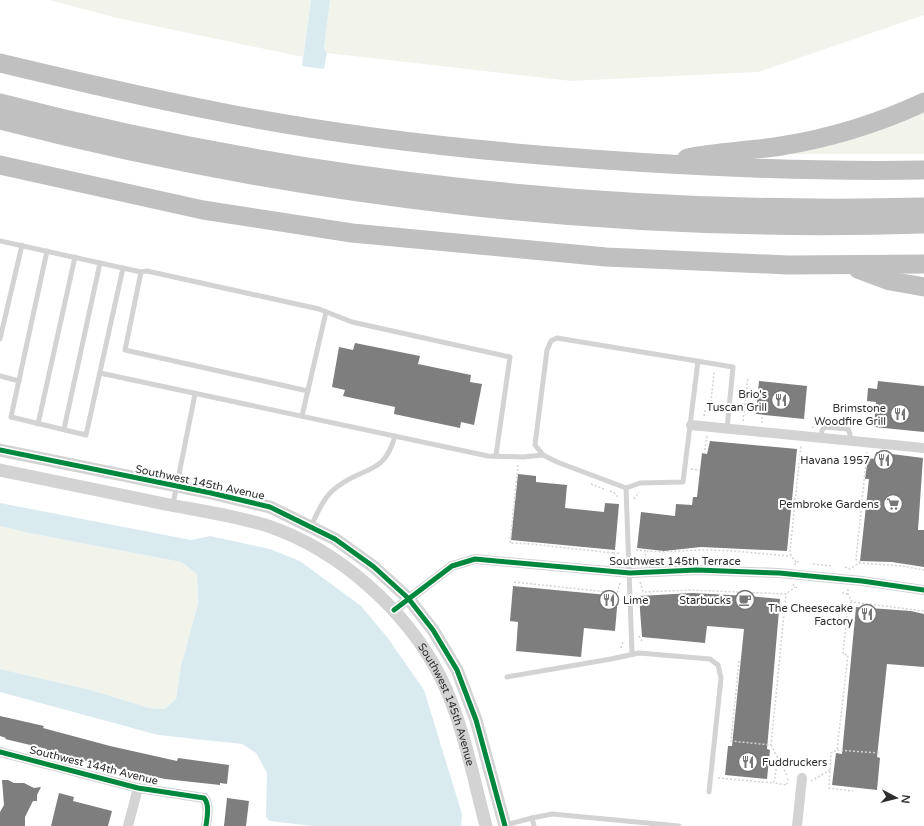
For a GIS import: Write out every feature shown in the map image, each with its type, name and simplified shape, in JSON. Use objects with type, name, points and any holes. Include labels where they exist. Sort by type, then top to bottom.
[{"type":"highway","points":[[0,62],[215,111],[369,137],[522,154],[660,164],[848,172],[924,170]]},
{"type":"highway","points":[[660,164],[711,153],[780,146],[807,141],[868,124],[924,102]]},
{"type":"highway","points":[[0,103],[112,130],[235,154],[307,166],[458,187],[592,200],[716,206],[846,208],[924,207]]},
{"type":"highway","points":[[0,120],[199,165],[340,188],[456,204],[590,216],[709,223],[842,225],[924,224]]},
{"type":"highway","points":[[0,165],[203,210],[352,233],[606,257],[727,263],[848,265],[924,264]]},
{"type":"highway","points":[[848,265],[890,281],[924,287]]},
{"type":"street","points":[[691,425],[924,448]]},
{"type":"street","name":"Southwest 145th Avenue","points":[[0,450],[270,507],[335,538],[374,567],[408,598],[433,630],[457,670],[476,720],[505,825]]},
{"type":"street","name":"Southwest 145th Avenue","points":[[0,470],[268,526],[300,540],[332,559],[360,579],[394,610],[418,640],[440,677],[459,727],[486,826]]},
{"type":"street","name":"Southwest 145th Terrace","points":[[394,610],[452,566],[475,559],[630,573],[697,570],[744,571],[862,581],[924,590]]},
{"type":"street","name":"Southwest 144th Avenue","points":[[0,752],[138,788],[204,798],[206,801],[206,826]]},
{"type":"street","points":[[797,826],[805,779]]},
{"type":"street","points":[[128,826],[138,788]]},
{"type":"lane","points":[[0,241],[141,272],[147,271],[326,312],[352,322],[510,357],[496,455]]},
{"type":"lane","points":[[0,339],[22,245]]},
{"type":"lane","points":[[47,251],[11,417],[86,435],[124,268]]},
{"type":"lane","points":[[38,424],[75,257]]},
{"type":"lane","points":[[64,429],[100,263]]},
{"type":"lane","points":[[141,272],[125,350],[308,391]]},
{"type":"lane","points":[[302,416],[326,312]]},
{"type":"lane","points":[[698,361],[684,482],[640,483],[626,488],[557,462],[543,455],[535,445],[547,350],[551,341],[557,338],[698,361],[733,367],[727,429]]},
{"type":"lane","points":[[100,373],[488,456],[496,455],[523,457],[543,455]]},
{"type":"lane","points":[[0,376],[19,381]]},
{"type":"lane","points":[[172,505],[195,394]]},
{"type":"lane","points":[[311,526],[322,504],[336,487],[377,467],[388,455],[395,436]]},
{"type":"lane","points":[[626,488],[632,653]]},
{"type":"lane","points":[[507,678],[611,659],[632,653],[647,652],[694,656],[710,659],[718,665],[720,678],[709,792]]},
{"type":"lane","points":[[505,825],[552,814],[654,825],[679,826]]},
{"type":"lane","points":[[532,818],[534,826]]},
{"type":"path","points":[[704,418],[705,411],[710,412],[715,364]]},
{"type":"path","points":[[746,423],[743,420],[748,377]]},
{"type":"path","points":[[762,415],[762,424],[768,425]]},
{"type":"path","points":[[796,562],[791,556],[802,442]]},
{"type":"path","points":[[860,563],[856,559],[867,448]]},
{"type":"path","points":[[518,465],[510,543],[621,553],[621,548]]},
{"type":"path","points":[[591,484],[616,494],[620,502]]},
{"type":"path","points":[[634,502],[635,497],[642,490]]},
{"type":"path","points":[[635,543],[636,550],[663,553],[703,550],[791,556]]},
{"type":"path","points":[[640,562],[648,551]]},
{"type":"path","points":[[613,552],[619,562]]},
{"type":"path","points":[[795,567],[796,562]]},
{"type":"path","points":[[845,567],[849,569],[860,563],[902,566],[924,570]]},
{"type":"path","points":[[813,564],[832,566]]},
{"type":"path","points":[[514,582],[624,594]]},
{"type":"path","points":[[640,582],[643,592],[691,590],[786,594]]},
{"type":"path","points":[[616,593],[620,583]]},
{"type":"path","points":[[710,777],[787,785],[788,778],[771,745],[786,594],[794,587]]},
{"type":"path","points":[[794,587],[798,588]]},
{"type":"path","points":[[848,589],[848,594],[852,602]]},
{"type":"path","points":[[842,593],[848,594]]},
{"type":"path","points":[[852,602],[924,611]]},
{"type":"path","points":[[837,750],[848,655],[843,654],[848,605],[852,602]]},
{"type":"path","points":[[738,661],[731,741],[771,745]]},
{"type":"path","points":[[854,791],[829,788],[831,753],[837,750],[879,753]]},
{"type":"path","points":[[774,783],[778,757]]},
{"type":"path","points":[[805,779],[812,781],[830,770]]},
{"type":"shaded area","points":[[49,0],[311,0],[303,57],[117,18]]},
{"type":"shaded area","points":[[311,0],[330,0],[324,48],[327,53],[324,69],[302,66]]},
{"type":"shaded area","points":[[330,0],[924,0],[924,15],[758,72],[571,81],[327,53],[324,48]]},
{"type":"shaded area","points":[[924,112],[924,154],[782,154]]},
{"type":"shaded area","points":[[0,503],[191,540],[210,536],[270,549],[300,561],[361,606],[387,637],[424,690],[462,814],[461,826],[312,826],[270,821],[266,817],[267,773],[256,753],[242,744],[158,735],[0,692],[0,669],[91,690],[149,708],[165,709],[176,699],[181,666],[198,603],[197,574],[181,562],[29,533],[0,526]]},
{"type":"shaded area","points":[[0,526],[29,533],[181,562],[197,574],[198,602],[181,666],[176,699],[165,709],[149,708],[91,690],[0,669]]},
{"type":"building","points":[[355,343],[420,356],[418,364],[471,375],[470,382],[482,384],[474,425],[461,422],[460,428],[394,414],[395,407],[343,396],[345,390],[332,387],[339,347],[353,350]]},
{"type":"building","name":"Brio's Tuscan Grill","points":[[759,381],[807,386],[804,419],[756,414]]},
{"type":"building","name":"Brimstone Woodfire Grill","points":[[878,381],[924,386],[924,432],[874,427],[876,402],[867,401],[868,388],[877,389]]},
{"type":"building","points":[[710,441],[797,449],[787,551],[701,547],[664,551],[637,548],[641,512],[675,516],[676,504],[692,505],[693,497],[697,497],[702,453],[707,454]]},
{"type":"building","name":"Pembroke Gardens","points":[[876,452],[923,458],[918,530],[924,530],[924,567],[892,562],[860,561],[869,479],[865,479],[868,458],[875,459]]},
{"type":"building","points":[[518,474],[536,476],[536,482],[567,485],[565,508],[604,512],[605,503],[619,504],[615,550],[511,540]]},
{"type":"building","points":[[513,586],[618,596],[615,631],[584,628],[581,657],[516,651],[518,622],[510,621]]},
{"type":"building","points":[[692,593],[780,599],[767,749],[770,750],[767,779],[725,775],[728,746],[732,746],[744,629],[707,626],[705,643],[642,637],[639,596]]},
{"type":"building","points":[[856,607],[911,611],[924,614],[924,667],[887,664],[877,757],[880,758],[877,790],[832,785],[836,753],[842,754]]},
{"type":"building","points":[[0,716],[44,726],[43,728],[110,746],[177,761],[178,758],[229,765],[227,784],[220,783],[220,785],[165,779],[97,764],[46,751],[47,749],[5,739],[6,738],[0,736]]},
{"type":"building","points":[[2,780],[8,780],[14,783],[24,783],[34,788],[41,787],[37,795],[37,801],[33,801],[25,817],[25,826],[0,826],[0,812],[4,805]]},
{"type":"building","points":[[59,793],[74,797],[73,801],[112,811],[108,826],[51,826]]},
{"type":"building","points":[[227,798],[249,801],[246,826],[224,826]]},
{"type":"cycle path","points":[[0,450],[211,493],[270,507],[335,539],[374,567],[408,598],[433,630],[457,670],[476,720],[505,826]]},
{"type":"cycle path","points":[[394,610],[452,566],[475,559],[630,573],[697,570],[779,573],[862,581],[924,590]]},
{"type":"cycle path","points":[[0,752],[138,788],[204,798],[208,808],[206,826]]},
{"type":"place","name":"Brio's Tuscan Grill","points":[[781,400]]},
{"type":"place","name":"Brimstone Woodfire Grill","points":[[900,414]]},
{"type":"place","name":"Havana 1957","points":[[884,460]]},
{"type":"place","name":"Pembroke Gardens","points":[[893,504]]},
{"type":"place","name":"Lime","points":[[609,600]]},
{"type":"place","name":"Starbucks","points":[[745,600]]},
{"type":"place","name":"The Cheesecake Factory","points":[[867,614]]},
{"type":"place","name":"Fuddruckers","points":[[748,762]]}]
